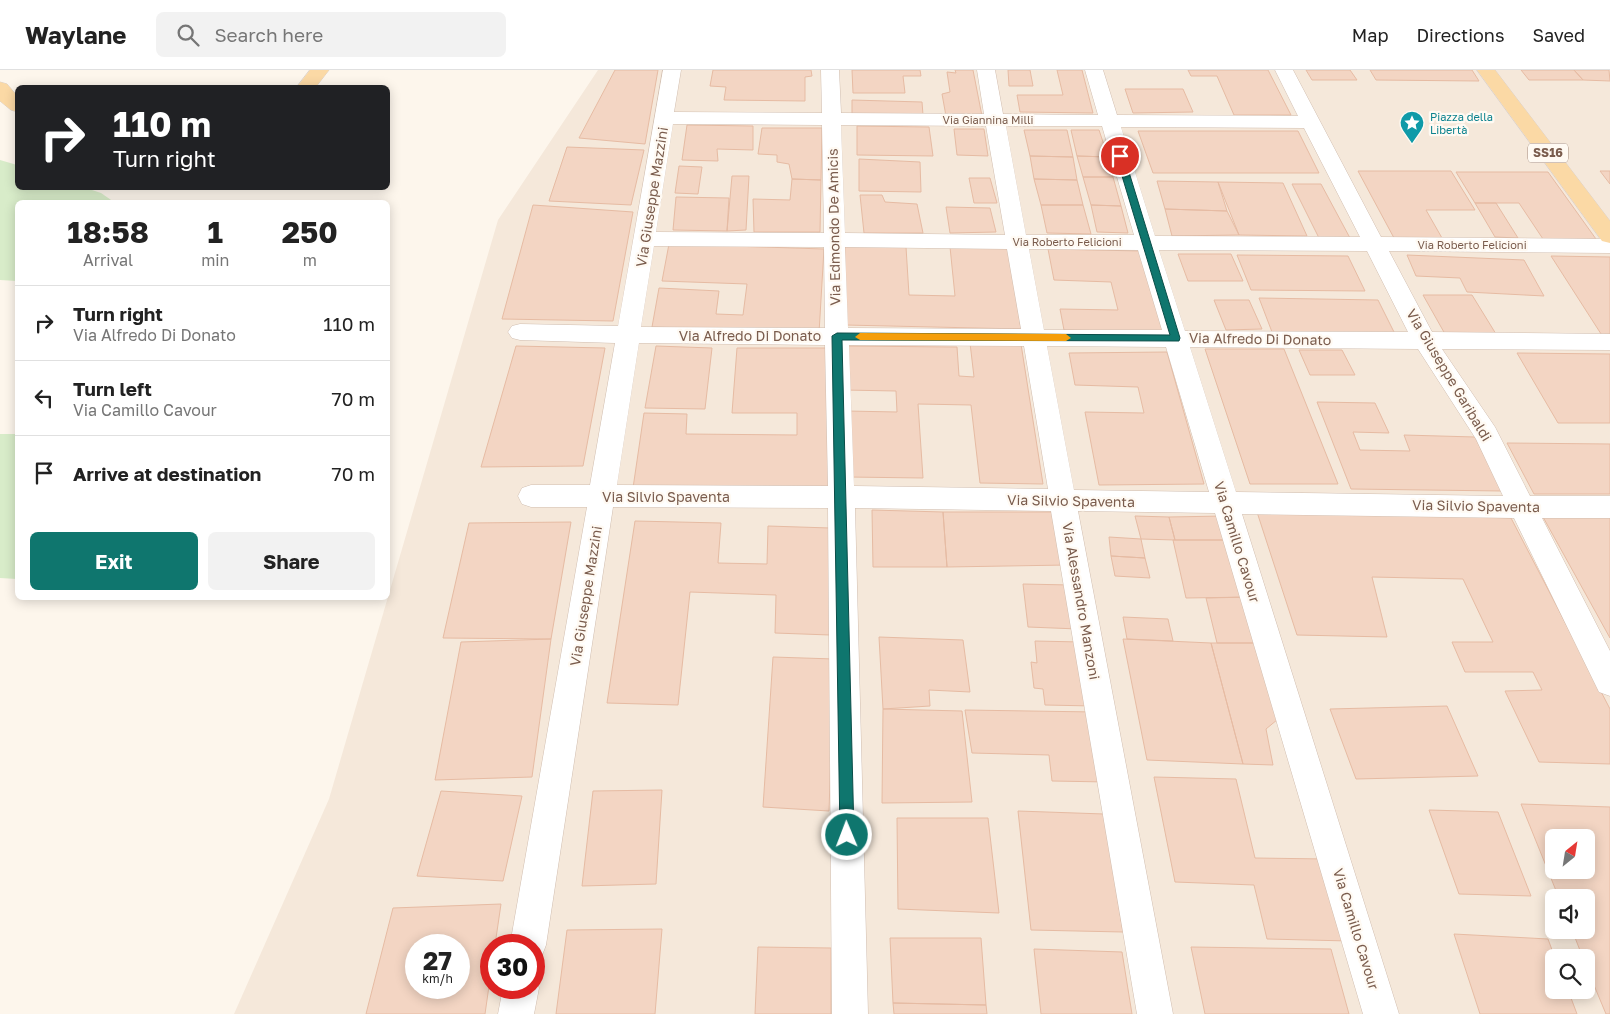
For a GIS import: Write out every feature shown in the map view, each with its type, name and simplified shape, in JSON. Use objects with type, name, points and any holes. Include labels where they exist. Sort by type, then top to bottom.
[{"type":"main road","points":[[308,85],[320,70]]},
{"type":"main road","name":"SS16","points":[[1486,70],[1610,236]]},
{"type":"main road","points":[[0,88],[7,98],[15,104]]},
{"type":"street","name":"Via Giuseppe Mazzini","points":[[530,934],[672,70]]},
{"type":"street","name":"Via Edmondo De Amicis","points":[[830,70],[841,497],[850,1014]]},
{"type":"street","name":"Via Alessandro Manzoni","points":[[986,70],[1154,1014]]},
{"type":"street","name":"Via Camillo Cavour","points":[[1094,70],[1381,1014]]},
{"type":"street","name":"Via Giuseppe Garibaldi","points":[[1284,70],[1424,340],[1486,434],[1610,682]]},
{"type":"street","name":"Via Giannina Milli","points":[[665,118],[1310,122]]},
{"type":"street","name":"Via Roberto Felicioni","points":[[644,239],[1610,246]]},
{"type":"street","name":"Via Alfredo Di Donato","points":[[520,332],[629,335],[1610,342]]},
{"type":"street","name":"Via Silvio Spaventa","points":[[532,496],[841,497],[1610,507]]},
{"type":"street","points":[[516,1014],[519,999]]},
{"type":"shaded area","points":[[598,70],[1610,70],[1610,1014],[234,1014],[329,799],[387,600],[390,600],[390,590],[498,220]]},
{"type":"green space","points":[[0,160],[15,164],[15,190],[92,190],[101,193],[111,200],[15,200],[15,281],[0,280]]},
{"type":"green space","points":[[0,434],[15,434],[15,579],[0,578]]},
{"type":"building","points":[[615,70],[658,70],[645,144],[579,138]]},
{"type":"building","points":[[713,70],[811,70],[812,76],[805,77],[805,101],[724,100],[726,87],[710,86]]},
{"type":"building","points":[[852,70],[920,70],[921,76],[903,76],[905,93],[853,93]]},
{"type":"building","points":[[955,70],[973,70],[982,116],[946,116],[942,94],[950,92],[947,72],[956,73]]},
{"type":"building","points":[[1008,70],[1030,70],[1033,86],[1009,86]]},
{"type":"building","points":[[1057,70],[1082,70],[1093,113],[1020,112],[1017,95],[1063,95]]},
{"type":"building","points":[[1188,70],[1268,70],[1291,115],[1234,115],[1217,76],[1191,76]]},
{"type":"building","points":[[1306,70],[1350,70],[1357,80],[1312,80]]},
{"type":"building","points":[[1370,70],[1472,70],[1479,81],[1376,80]]},
{"type":"building","points":[[1521,70],[1574,70],[1583,80],[1529,80]]},
{"type":"building","points":[[1574,70],[1609,70],[1610,81],[1583,80]]},
{"type":"building","points":[[1125,89],[1183,89],[1193,112],[1133,113]]},
{"type":"building","points":[[852,100],[922,102],[923,115],[852,114]]},
{"type":"building","points":[[687,125],[753,126],[753,150],[717,149],[718,161],[682,160]]},
{"type":"building","points":[[857,126],[929,127],[933,156],[857,155]]},
{"type":"building","points":[[762,128],[822,128],[821,180],[792,179],[789,164],[777,162],[777,155],[758,154]]},
{"type":"building","points":[[954,129],[984,129],[988,156],[957,155]]},
{"type":"building","points":[[1024,130],[1067,130],[1073,157],[1030,156]]},
{"type":"building","points":[[1071,130],[1099,130],[1108,157],[1077,156]]},
{"type":"building","points":[[1138,131],[1298,131],[1319,173],[1153,173]]},
{"type":"building","points":[[567,147],[644,150],[631,205],[549,201]]},
{"type":"building","points":[[1030,156],[1073,157],[1077,180],[1034,179]]},
{"type":"building","points":[[1077,156],[1108,157],[1113,177],[1083,177]]},
{"type":"building","points":[[859,159],[920,162],[921,192],[859,191]]},
{"type":"building","points":[[679,166],[702,167],[698,194],[675,193]]},
{"type":"building","points":[[1358,171],[1451,171],[1475,210],[1426,210],[1442,238],[1394,238]]},
{"type":"building","points":[[1600,171],[1610,171],[1610,184]]},
{"type":"building","points":[[1456,172],[1548,172],[1596,239],[1543,239],[1519,203],[1475,203]]},
{"type":"building","points":[[732,176],[749,176],[746,230],[727,231]]},
{"type":"building","points":[[1083,177],[1113,177],[1121,206],[1091,205]]},
{"type":"building","points":[[969,178],[990,178],[997,203],[974,203]]},
{"type":"building","points":[[792,179],[821,180],[820,232],[754,232],[753,199],[790,200]]},
{"type":"building","points":[[1034,179],[1077,180],[1083,205],[1041,205]]},
{"type":"building","points":[[1157,181],[1218,182],[1227,211],[1165,209]]},
{"type":"building","points":[[1218,182],[1283,183],[1307,236],[1239,235]]},
{"type":"building","points":[[1292,184],[1321,184],[1350,238],[1319,238]]},
{"type":"building","points":[[860,195],[882,195],[885,202],[917,204],[923,233],[864,233]]},
{"type":"building","points":[[676,197],[729,198],[727,231],[673,230]]},
{"type":"building","points":[[1475,203],[1496,203],[1518,238],[1495,237]]},
{"type":"building","points":[[533,205],[633,212],[613,321],[502,319]]},
{"type":"building","points":[[1041,205],[1083,205],[1091,234],[1047,233]]},
{"type":"building","points":[[1091,205],[1121,206],[1128,233],[1097,232]]},
{"type":"building","points":[[946,207],[990,208],[996,232],[950,233]]},
{"type":"building","points":[[1165,209],[1227,211],[1239,235],[1172,236]]},
{"type":"building","points":[[669,244],[824,249],[819,333],[652,327],[659,288],[719,291],[716,314],[743,315],[747,284],[662,281]]},
{"type":"building","points":[[845,246],[906,247],[909,295],[955,296],[950,247],[1009,248],[1021,329],[845,325]]},
{"type":"building","points":[[1048,249],[1141,251],[1165,332],[1064,330],[1060,309],[1118,310],[1111,282],[1054,280]]},
{"type":"building","points":[[1178,254],[1231,254],[1243,281],[1188,281]]},
{"type":"building","points":[[1237,255],[1348,256],[1365,291],[1251,290]]},
{"type":"building","points":[[1407,255],[1524,260],[1544,296],[1467,292],[1460,278],[1416,276]]},
{"type":"building","points":[[1551,256],[1610,257],[1610,337],[1603,337]]},
{"type":"building","points":[[1423,295],[1472,295],[1496,334],[1445,334]]},
{"type":"building","points":[[1259,298],[1378,300],[1395,334],[1272,332]]},
{"type":"building","points":[[1214,300],[1249,300],[1262,329],[1226,330]]},
{"type":"building","points":[[970,343],[1021,344],[1043,484],[980,483],[971,405],[918,404],[923,478],[848,477],[847,411],[897,412],[896,391],[844,390],[844,346],[957,347],[959,376],[974,377]]},
{"type":"building","points":[[516,346],[605,348],[583,466],[481,467]]},
{"type":"building","points":[[656,346],[712,348],[705,409],[645,408]]},
{"type":"building","points":[[737,348],[831,348],[832,490],[633,488],[644,413],[687,414],[686,434],[797,435],[797,413],[732,413]]},
{"type":"building","points":[[1205,349],[1284,349],[1338,484],[1250,484]]},
{"type":"building","points":[[1299,350],[1342,350],[1355,375],[1310,375]]},
{"type":"building","points":[[1167,352],[1204,484],[1099,485],[1085,412],[1144,413],[1138,387],[1075,385],[1069,353]]},
{"type":"building","points":[[1517,353],[1610,354],[1610,423],[1558,423]]},
{"type":"building","points":[[1317,402],[1375,403],[1389,433],[1353,432],[1360,450],[1410,451],[1404,435],[1475,437],[1502,491],[1351,489]]},
{"type":"building","points":[[1507,443],[1610,444],[1610,494],[1534,494]]},
{"type":"building","points":[[1256,509],[1511,518],[1610,709],[1610,764],[1539,762],[1505,691],[1542,690],[1533,672],[1465,672],[1452,642],[1493,642],[1463,579],[1372,577],[1387,637],[1297,635]]},
{"type":"building","points":[[872,510],[943,512],[947,567],[873,567]]},
{"type":"building","points":[[943,512],[1057,512],[1067,565],[947,567]]},
{"type":"building","points":[[1135,516],[1169,517],[1175,540],[1141,539]]},
{"type":"building","points":[[1224,516],[1231,540],[1175,540],[1169,517]]},
{"type":"building","points":[[1543,517],[1610,517],[1610,638]]},
{"type":"building","points":[[635,521],[721,523],[718,563],[767,564],[768,526],[830,528],[830,635],[775,633],[776,595],[690,592],[678,705],[607,703]]},
{"type":"building","points":[[571,522],[551,639],[443,638],[469,523]]},
{"type":"building","points":[[1109,537],[1141,539],[1145,558],[1111,556]]},
{"type":"building","points":[[1173,540],[1231,540],[1250,597],[1186,598]]},
{"type":"building","points":[[1111,556],[1145,558],[1150,578],[1115,576]]},
{"type":"building","points":[[1023,584],[1070,585],[1078,629],[1028,627]]},
{"type":"building","points":[[1250,597],[1262,643],[1217,643],[1206,598]]},
{"type":"building","points":[[1123,617],[1168,619],[1173,641],[1127,639]]},
{"type":"building","points":[[879,637],[963,640],[970,692],[929,690],[930,706],[883,709]]},
{"type":"building","points":[[551,639],[532,777],[435,780],[461,642]]},
{"type":"building","points":[[1123,639],[1211,643],[1243,764],[1147,760]]},
{"type":"building","points":[[1035,641],[1081,642],[1093,706],[1045,705],[1043,689],[1034,688],[1031,662],[1037,663]]},
{"type":"building","points":[[1211,643],[1262,643],[1283,715],[1266,729],[1273,765],[1243,764]]},
{"type":"building","points":[[773,657],[834,659],[829,811],[763,807]]},
{"type":"building","points":[[1447,706],[1478,776],[1356,779],[1330,709]]},
{"type":"building","points":[[883,709],[962,711],[972,802],[882,803]]},
{"type":"building","points":[[965,710],[1095,712],[1107,782],[1052,781],[1049,755],[972,753]]},
{"type":"building","points":[[1154,777],[1236,779],[1255,858],[1326,859],[1349,941],[1267,939],[1254,885],[1175,882]]},
{"type":"building","points":[[662,790],[656,884],[582,886],[593,791]]},
{"type":"building","points":[[441,791],[522,796],[503,881],[417,876]]},
{"type":"building","points":[[1521,804],[1610,807],[1610,1014],[1606,1014],[1595,988],[1595,949],[1579,949],[1576,939],[1595,939],[1595,889],[1555,889],[1551,879],[1595,879],[1595,829],[1545,829],[1545,863]]},
{"type":"building","points":[[1429,810],[1498,812],[1531,896],[1459,894]]},
{"type":"building","points":[[1018,811],[1104,814],[1123,932],[1031,930]]},
{"type":"building","points":[[897,818],[988,818],[999,913],[898,909]]},
{"type":"building","points":[[501,904],[497,934],[480,934],[480,999],[487,999],[485,1014],[366,1014],[393,908]]},
{"type":"building","points":[[662,929],[655,1014],[556,1014],[567,930]]},
{"type":"building","points":[[1454,934],[1548,939],[1552,949],[1545,949],[1545,999],[1571,999],[1577,1014],[1480,1014]]},
{"type":"building","points":[[890,938],[981,938],[986,1005],[893,1003]]},
{"type":"building","points":[[758,947],[831,948],[831,1014],[755,1014]]},
{"type":"building","points":[[1191,947],[1331,949],[1349,1014],[1205,1014]]},
{"type":"building","points":[[1034,949],[1122,952],[1132,1014],[1041,1014]]},
{"type":"building","points":[[893,1003],[986,1005],[987,1014],[894,1014]]},
{"type":"slow traffic","points":[[860,337],[1066,338]]},
{"type":"place","name":"Piazza della Libertà","points":[[1412,144]]},
{"type":"route","points":[[847,835],[837,336],[1176,338],[1120,156]]}]
